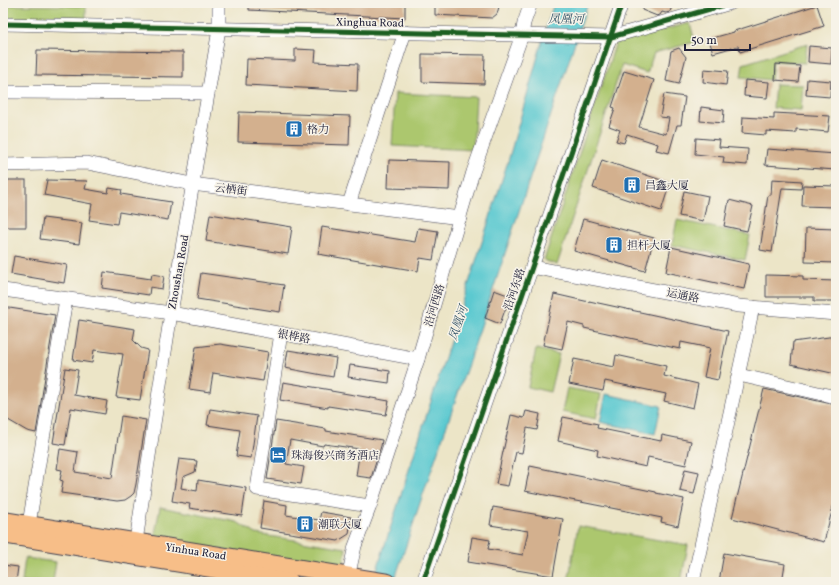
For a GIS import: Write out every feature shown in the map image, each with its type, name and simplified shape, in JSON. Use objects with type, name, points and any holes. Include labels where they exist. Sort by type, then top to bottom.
[{"type":"main road","name":"Yinhua Road","points":[[3,520],[136,541],[348,579],[388,582]]},
{"type":"main road","name":"Yinhua Road","points":[[3,535],[291,582]]},
{"type":"street","name":"Zhoushan Road","points":[[136,541],[171,313],[219,29],[219,3]]},
{"type":"street","name":"沿河西路","points":[[348,579],[355,546],[370,506],[418,359],[473,172],[522,35],[524,23],[531,3]]},
{"type":"street","name":"沿河东路","points":[[423,582],[622,3]]},
{"type":"street","name":"Xinghua Road","points":[[3,24],[611,37],[731,3]]},
{"type":"street","points":[[349,204],[405,32]]},
{"type":"street","points":[[3,92],[208,93]]},
{"type":"street","name":"云栖街","points":[[3,165],[86,163],[193,184],[460,218]]},
{"type":"street","name":"运通路","points":[[532,267],[739,306],[836,314]]},
{"type":"street","name":"银桦路","points":[[3,290],[171,313],[418,359]]},
{"type":"street","points":[[29,524],[66,298]]},
{"type":"street","points":[[693,582],[754,307]]},
{"type":"street","points":[[281,333],[257,489],[370,506]]},
{"type":"street","points":[[739,375],[836,397]]},
{"type":"green space","points":[[3,5],[86,6],[86,22],[3,21]]},
{"type":"green space","points":[[690,23],[695,42],[654,53],[647,73],[622,65],[557,265],[544,260],[616,42]]},
{"type":"green space","points":[[807,44],[805,63],[773,61],[771,80],[741,77],[743,64]]},
{"type":"green space","points":[[775,84],[803,85],[801,110],[773,108]]},
{"type":"green space","points":[[395,93],[476,97],[473,150],[392,146]]},
{"type":"green space","points":[[677,220],[750,235],[745,260],[672,245]]},
{"type":"green space","points":[[536,349],[559,354],[550,392],[528,387]]},
{"type":"green space","points":[[567,388],[601,394],[596,419],[562,412]]},
{"type":"green space","points":[[160,507],[237,522],[256,534],[346,548],[343,570],[154,539]]},
{"type":"green space","points":[[578,526],[688,545],[681,582],[568,582]]},
{"type":"green space","points":[[25,558],[56,562],[53,582],[22,582]]},
{"type":"water","name":"凤凰河","points":[[554,3],[588,3],[394,582],[373,582],[509,158]]},
{"type":"water","points":[[606,394],[661,406],[655,434],[600,422]]},
{"type":"building","points":[[249,3],[405,3],[405,18],[249,10]]},
{"type":"building","points":[[435,3],[500,3],[497,14],[492,18],[435,15]]},
{"type":"building","points":[[644,3],[673,3],[670,12],[662,12],[657,16],[642,10]]},
{"type":"building","points":[[817,5],[824,26],[740,52],[738,46],[713,53],[709,39]]},
{"type":"building","points":[[809,46],[832,48],[831,64],[808,62]]},
{"type":"building","points":[[679,48],[686,57],[679,84],[666,81],[671,51]]},
{"type":"building","points":[[295,49],[316,50],[315,62],[358,64],[357,91],[246,85],[247,59],[295,61]]},
{"type":"building","points":[[37,50],[183,52],[183,77],[36,75]]},
{"type":"building","points":[[422,54],[485,55],[484,84],[422,82]]},
{"type":"building","points":[[776,64],[800,66],[798,82],[775,80]]},
{"type":"building","points":[[704,69],[728,71],[726,85],[703,82]]},
{"type":"building","points":[[624,71],[654,80],[639,127],[666,134],[669,118],[660,117],[664,94],[685,97],[681,125],[677,125],[669,153],[656,150],[658,144],[627,134],[624,143],[616,141],[620,130],[609,126],[615,108],[612,107]]},
{"type":"building","points":[[807,79],[831,81],[830,97],[806,95]]},
{"type":"building","points":[[745,80],[769,82],[767,98],[744,96]]},
{"type":"building","points":[[701,107],[724,110],[723,123],[700,121]]},
{"type":"building","name":"格力","points":[[239,112],[350,116],[349,145],[238,142]]},
{"type":"building","points":[[774,113],[830,116],[828,132],[796,129],[796,133],[766,131],[766,135],[742,133],[743,117],[774,119]]},
{"type":"building","points":[[696,138],[720,140],[719,147],[748,149],[747,165],[723,163],[724,157],[695,154]]},
{"type":"building","points":[[767,149],[836,154],[836,170],[765,165]]},
{"type":"building","points":[[389,160],[450,162],[449,190],[388,188]]},
{"type":"building","name":"昌鑫大厦","points":[[602,160],[670,183],[661,211],[593,188]]},
{"type":"building","points":[[772,179],[802,181],[801,189],[782,188],[772,252],[760,250],[768,195],[771,195]]},
{"type":"building","points":[[3,180],[26,180],[26,227],[3,227]]},
{"type":"building","points":[[47,180],[87,181],[85,189],[108,193],[109,188],[122,190],[121,194],[171,202],[168,220],[119,212],[117,224],[89,220],[92,204],[44,195]]},
{"type":"building","points":[[803,185],[836,186],[836,207],[802,206]]},
{"type":"building","points":[[684,191],[708,196],[703,221],[679,216]]},
{"type":"building","points":[[729,200],[753,206],[747,231],[724,226]]},
{"type":"building","points":[[210,214],[292,227],[288,254],[206,241]]},
{"type":"building","points":[[43,218],[82,223],[79,244],[40,239]]},
{"type":"building","name":"担杆大厦","points":[[583,219],[654,238],[645,271],[574,251]]},
{"type":"building","points":[[322,227],[415,242],[418,228],[438,231],[433,260],[420,258],[418,271],[318,254]]},
{"type":"building","points":[[806,228],[836,229],[836,263],[805,262]]},
{"type":"building","points":[[671,247],[749,264],[744,289],[666,272]]},
{"type":"building","points":[[14,256],[67,265],[64,283],[11,274]]},
{"type":"building","points":[[104,272],[151,279],[152,274],[164,276],[162,289],[150,287],[149,295],[102,288]]},
{"type":"building","points":[[201,273],[284,285],[280,312],[197,299]]},
{"type":"building","points":[[766,275],[803,276],[803,280],[836,281],[836,301],[814,301],[814,297],[766,297]]},
{"type":"building","points":[[494,290],[513,297],[509,309],[506,307],[500,324],[485,318]]},
{"type":"building","points":[[554,294],[728,331],[718,380],[704,377],[710,348],[681,342],[680,349],[584,328],[584,326],[568,322],[562,349],[543,345]]},
{"type":"building","points":[[3,307],[55,315],[36,433],[27,431],[3,417]]},
{"type":"building","points":[[79,320],[135,329],[133,340],[141,348],[148,350],[140,400],[116,397],[123,354],[94,350],[92,363],[73,360]]},
{"type":"building","points":[[836,336],[836,374],[791,364],[793,342]]},
{"type":"building","points":[[220,344],[268,352],[263,381],[213,373],[210,392],[189,389],[196,347]]},
{"type":"building","points":[[288,350],[336,358],[333,377],[285,368]]},
{"type":"building","points":[[616,355],[666,366],[664,376],[698,384],[693,408],[664,401],[666,394],[605,381],[603,391],[569,384],[574,359],[614,367]]},
{"type":"building","points":[[350,365],[390,371],[389,383],[348,377]]},
{"type":"building","points":[[65,368],[78,370],[74,395],[107,401],[105,414],[71,408],[65,445],[53,443]]},
{"type":"building","points":[[283,382],[389,401],[386,415],[280,400]]},
{"type":"building","points":[[764,389],[836,405],[836,495],[824,542],[732,518]]},
{"type":"building","points":[[210,409],[257,416],[251,458],[236,456],[240,430],[207,425]]},
{"type":"building","points":[[526,411],[540,414],[537,430],[527,428],[522,453],[516,452],[508,486],[496,484],[511,415],[524,418]]},
{"type":"building","points":[[121,416],[146,420],[134,493],[125,500],[117,501],[61,493],[63,481],[60,480],[62,470],[57,469],[60,449],[78,452],[75,472],[112,478]]},
{"type":"building","points":[[563,417],[598,424],[597,428],[661,441],[662,435],[691,441],[686,465],[648,457],[646,467],[597,456],[598,450],[558,441]]},
{"type":"building","name":"珠海俊兴商务酒店","points":[[276,421],[382,440],[371,478],[356,476],[360,449],[324,444],[323,446],[290,440],[286,464],[304,467],[301,484],[267,479]]},
{"type":"building","points":[[179,459],[197,461],[195,472],[183,477],[181,488],[197,491],[198,480],[246,488],[242,516],[189,508],[190,504],[172,501]]},
{"type":"building","points":[[530,466],[684,499],[678,526],[661,522],[662,518],[525,491]]},
{"type":"building","points":[[685,469],[699,472],[694,494],[680,491]]},
{"type":"building","name":"潮联大厦","points":[[264,501],[287,505],[286,515],[319,520],[321,512],[351,517],[349,534],[338,541],[260,528]]},
{"type":"building","points":[[493,507],[563,519],[553,576],[468,562],[472,537],[490,540],[488,549],[523,555],[528,531],[490,525]]},
{"type":"building","points":[[724,553],[785,564],[782,582],[768,579],[768,582],[719,582]]},
{"type":"building","points":[[3,565],[18,567],[16,582],[3,582]]},
{"type":"cycle path","points":[[423,582],[622,3]]},
{"type":"cycle path","points":[[3,24],[611,37],[731,3]]},
{"type":"place","name":"格力","points":[[294,129]]},
{"type":"place","name":"昌鑫大厦","points":[[632,185]]},
{"type":"place","name":"担杆大厦","points":[[614,245]]},
{"type":"place","name":"珠海俊兴商务酒店","points":[[278,455]]},
{"type":"place","name":"潮联大厦","points":[[305,524]]}]
